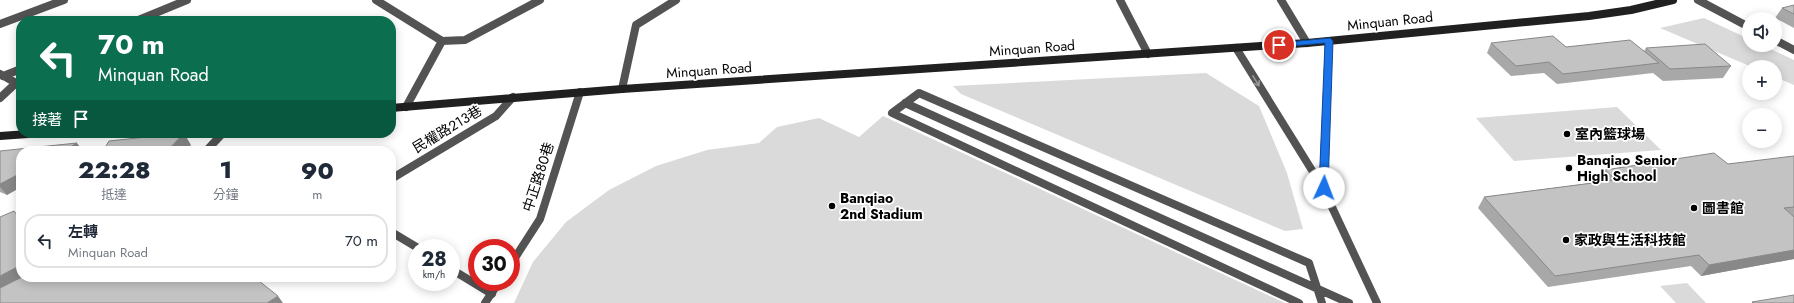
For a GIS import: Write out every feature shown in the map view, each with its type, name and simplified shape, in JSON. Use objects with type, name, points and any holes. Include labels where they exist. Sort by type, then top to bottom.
[{"type":"main road","name":"Minquan Road","points":[[396,108],[622,89],[1307,43],[1381,34],[1583,16],[1647,7],[1673,0]]},
{"type":"main road","points":[[0,136],[16,135]]},
{"type":"street","points":[[21,16],[64,0]]},
{"type":"street","points":[[148,16],[187,0]]},
{"type":"street","points":[[376,0],[442,42],[466,40],[540,0]]},
{"type":"street","points":[[622,89],[636,25],[676,0]]},
{"type":"street","points":[[1120,0],[1148,54]]},
{"type":"street","points":[[1281,0],[1307,43]]},
{"type":"street","points":[[1698,0],[1742,23]]},
{"type":"street","points":[[0,24],[16,18]]},
{"type":"street","points":[[1324,188],[1330,41]]},
{"type":"street","points":[[406,107],[442,42]]},
{"type":"street","points":[[1782,44],[1794,50]]},
{"type":"street","points":[[1236,48],[1324,188],[1377,303]]},
{"type":"street","points":[[2,75],[16,71]]},
{"type":"street","points":[[0,98],[16,83],[2,75]]},
{"type":"street","name":"中正路80巷","points":[[520,250],[540,219],[580,92]]},
{"type":"street","points":[[1298,303],[892,113],[919,93],[1309,263],[1322,303]]},
{"type":"street","name":"民權路213巷","points":[[396,176],[496,116],[513,97]]},
{"type":"street","points":[[905,103],[1349,303]]},
{"type":"street","points":[[211,146],[219,138]]},
{"type":"street","points":[[396,235],[408,242]]},
{"type":"street","points":[[460,274],[492,294]]},
{"type":"street","points":[[485,303],[494,291]]},
{"type":"shaded area","points":[[1704,18],[1742,36],[1742,52],[1777,52],[1794,60],[1794,85],[1782,80],[1782,60],[1742,60],[1742,63],[1660,28]]},
{"type":"shaded area","points":[[1206,73],[1259,106],[1287,173],[1303,229],[1285,231],[961,94],[953,86]]},
{"type":"shaded area","name":"室內籃球場","points":[[1617,107],[1661,150],[1514,161],[1476,118]]},
{"type":"shaded area","name":"Banqiao 2nd Stadium","points":[[883,116],[1285,303],[514,303],[533,262],[566,222],[609,190],[656,166],[707,150],[759,143],[777,127],[819,118],[859,137]]},
{"type":"shaded area","points":[[1687,283],[1706,303],[1676,303],[1660,286]]},
{"type":"building","points":[[1794,5],[1794,14],[1782,8]]},
{"type":"building","points":[[1553,36],[1566,47],[1630,40],[1659,63],[1563,74],[1549,62],[1516,66],[1491,43]]},
{"type":"building","points":[[1705,44],[1731,66],[1670,69],[1646,48]]},
{"type":"building","points":[[137,138],[179,138],[172,146],[106,146],[109,141]]},
{"type":"building","points":[[77,143],[72,146],[48,146]]},
{"type":"building","points":[[16,149],[16,176],[0,184],[0,151]]},
{"type":"building","points":[[1714,153],[1728,164],[1794,156],[1794,207],[1784,208],[1794,217],[1794,250],[1709,265],[1699,255],[1555,276],[1484,197],[1616,180],[1605,170]]},
{"type":"building","points":[[14,211],[16,214],[16,268],[0,276],[0,217]]},
{"type":"building","points":[[16,280],[16,282],[260,282],[278,296],[267,303],[0,303],[0,288]]},
{"type":"building","points":[[1794,295],[1794,303],[1752,302]]},
{"type":"place","name":"室內籃球場","points":[[1567,134]]},
{"type":"place","name":"Banqiao Senior High School","points":[[1569,168]]},
{"type":"place","name":"Banqiao 2nd Stadium","points":[[832,206]]},
{"type":"place","name":"圖書館","points":[[1694,208]]},
{"type":"place","name":"家政與生活科技館","points":[[1566,240]]},
{"type":"route","points":[[1279,45],[1330,41],[1324,188]]}]
